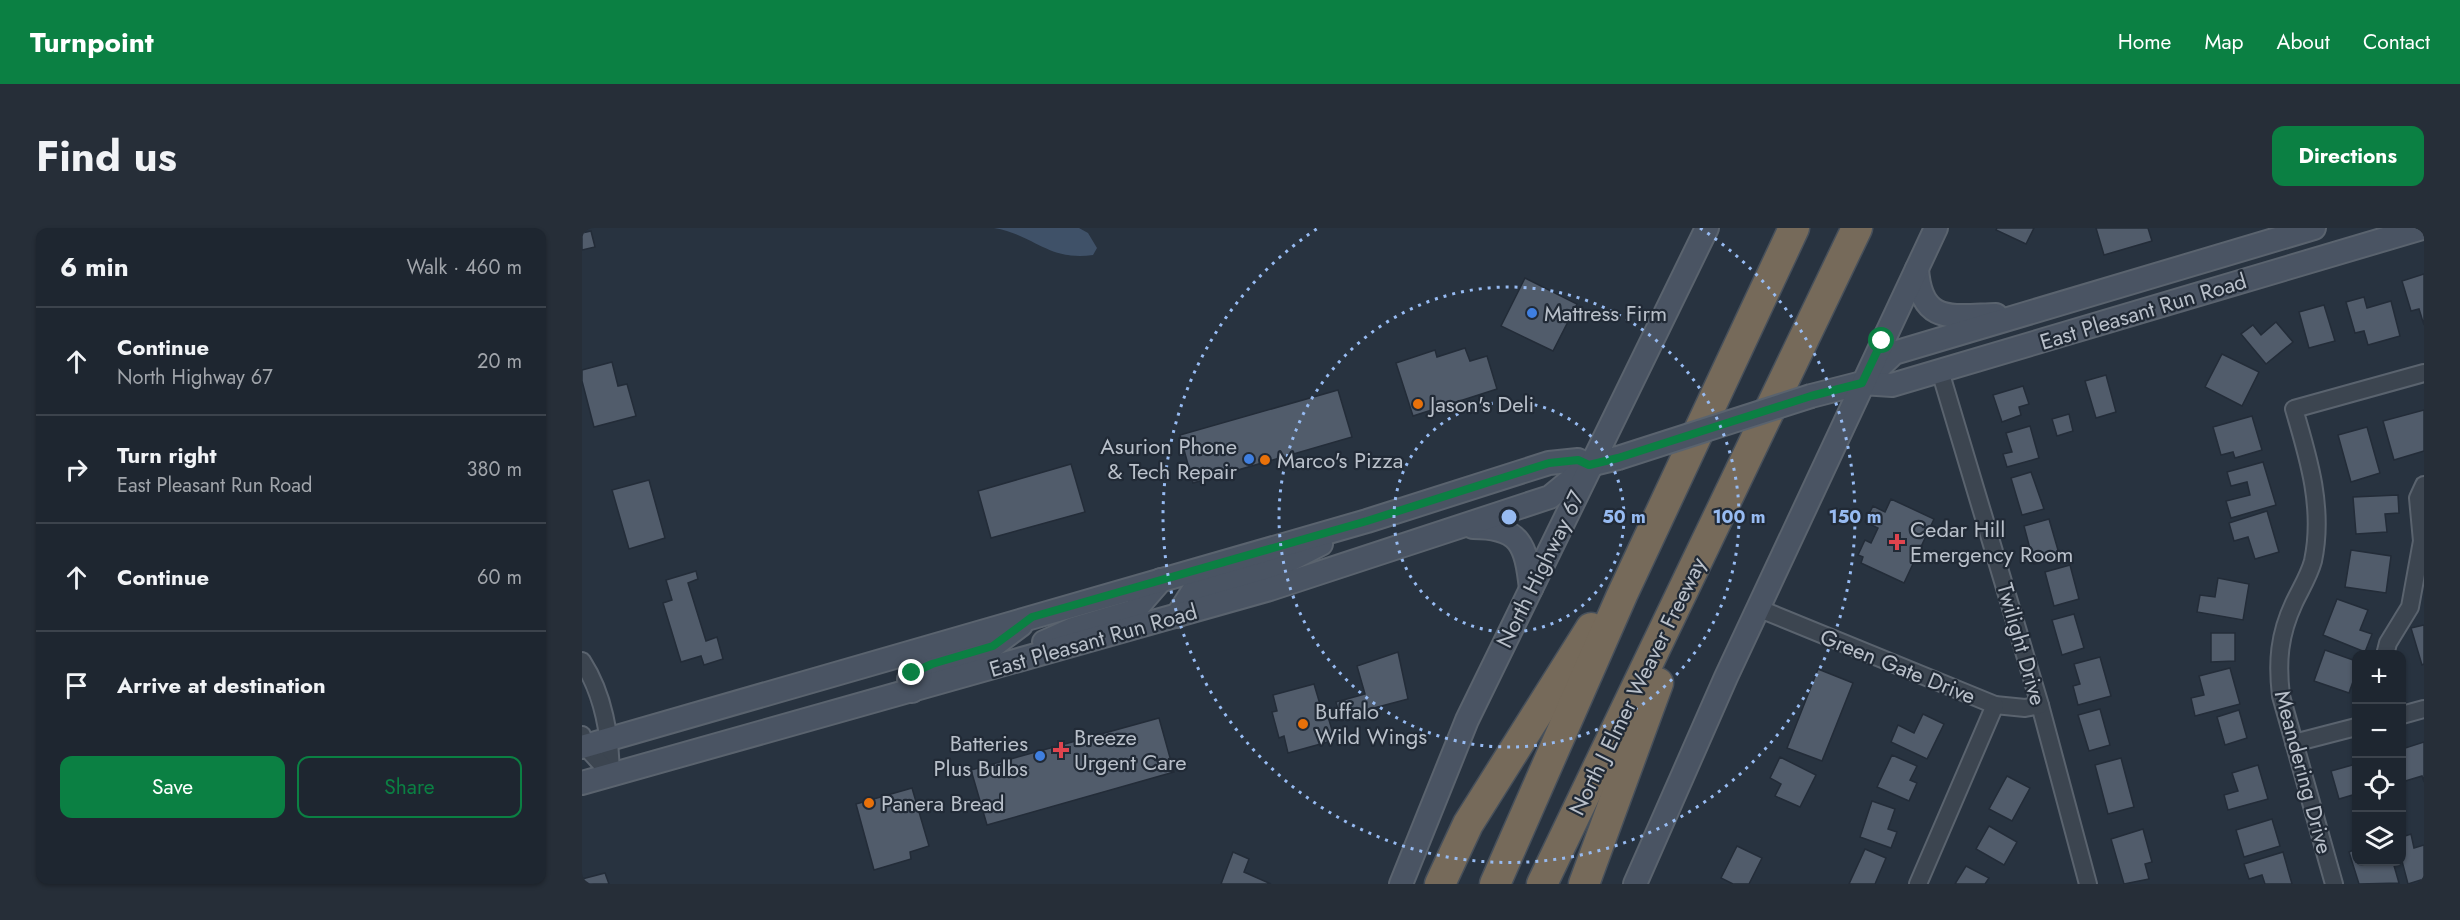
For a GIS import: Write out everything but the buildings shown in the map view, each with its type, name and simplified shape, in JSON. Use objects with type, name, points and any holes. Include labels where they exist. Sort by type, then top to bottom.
[{"type":"highway","name":"North J Elmer Weaver Freeway","points":[[1495,884],[1657,520],[1794,228]]},
{"type":"highway","name":"North J Elmer Weaver Freeway","points":[[1542,884],[1857,228]]},
{"type":"highway","points":[[1584,884],[1724,506]]},
{"type":"highway","points":[[1440,884],[1467,824],[1657,520]]},
{"type":"main road","name":"North Highway 67","points":[[1401,884],[1467,720],[1589,465],[1707,228]]},
{"type":"main road","points":[[1635,884],[1862,383],[1936,228]]},
{"type":"main road","name":"East Pleasant Run Road","points":[[1862,383],[1894,353],[2314,228]]},
{"type":"main road","name":"East Pleasant Run Road","points":[[582,783],[1177,616],[1462,527],[1550,497],[1589,465],[1618,458],[1811,396],[1862,383],[1892,385],[2422,228]]},
{"type":"main road","points":[[1917,269],[1918,290],[1926,306],[1944,315],[2022,315]]},
{"type":"main road","name":"East Pleasant Run Road","points":[[583,743],[610,739],[1367,521],[1549,463],[1578,460],[1589,465]]},
{"type":"main road","points":[[1177,616],[1193,591],[1280,565],[1367,521]]},
{"type":"main road","points":[[1462,527],[1494,527],[1511,533],[1524,548],[1531,589]]},
{"type":"main road","points":[[983,671],[1073,629],[1134,611],[1161,580]]},
{"type":"main road","points":[[912,691],[909,679],[912,673],[932,664],[993,646],[1032,617]]},
{"type":"street","name":"Twilight Drive","points":[[1940,371],[2040,705],[2088,884]]},
{"type":"street","name":"Meandering Drive","points":[[2334,884],[2281,696],[2277,666],[2280,639],[2312,563],[2318,524],[2315,486],[2294,409],[2424,373]]},
{"type":"street","points":[[2386,650],[2410,607],[2421,541],[2418,498],[2424,485]]},
{"type":"street","name":"Green Gate Drive","points":[[1760,609],[1995,705],[2025,708],[2040,705]]},
{"type":"street","points":[[582,661],[595,681],[610,739],[611,775]]},
{"type":"street","points":[[1918,884],[1995,705]]},
{"type":"street","points":[[2406,714],[2424,709]]},
{"type":"street","points":[[2294,742],[2352,727]]},
{"type":"street","points":[[583,743],[611,775]]},
{"type":"water","points":[[994,228],[1079,228],[1088,233],[1097,248],[1093,255],[1064,254],[1008,231]]},
{"type":"place","name":"Mattress Firm","points":[[1532,313]]},
{"type":"place","name":"Jason's Deli","points":[[1418,404]]},
{"type":"place","name":"Asurion Phone & Tech Repair","points":[[1249,459]]},
{"type":"place","name":"Marco's Pizza","points":[[1265,460]]},
{"type":"place","name":"Cedar Hill Emergency Room","points":[[1897,542]]},
{"type":"place","name":"Buffalo Wild Wings","points":[[1303,724]]},
{"type":"place","name":"Breeze Urgent Care","points":[[1061,750]]},
{"type":"place","name":"Batteries Plus Bulbs","points":[[1040,756]]},
{"type":"place","name":"Panera Bread","points":[[869,803]]},
{"type":"route","points":[[912,673],[932,664],[993,646],[1032,617],[1367,521],[1549,463],[1578,460],[1589,465],[1618,458],[1811,396],[1862,383],[1882,341]]}]
